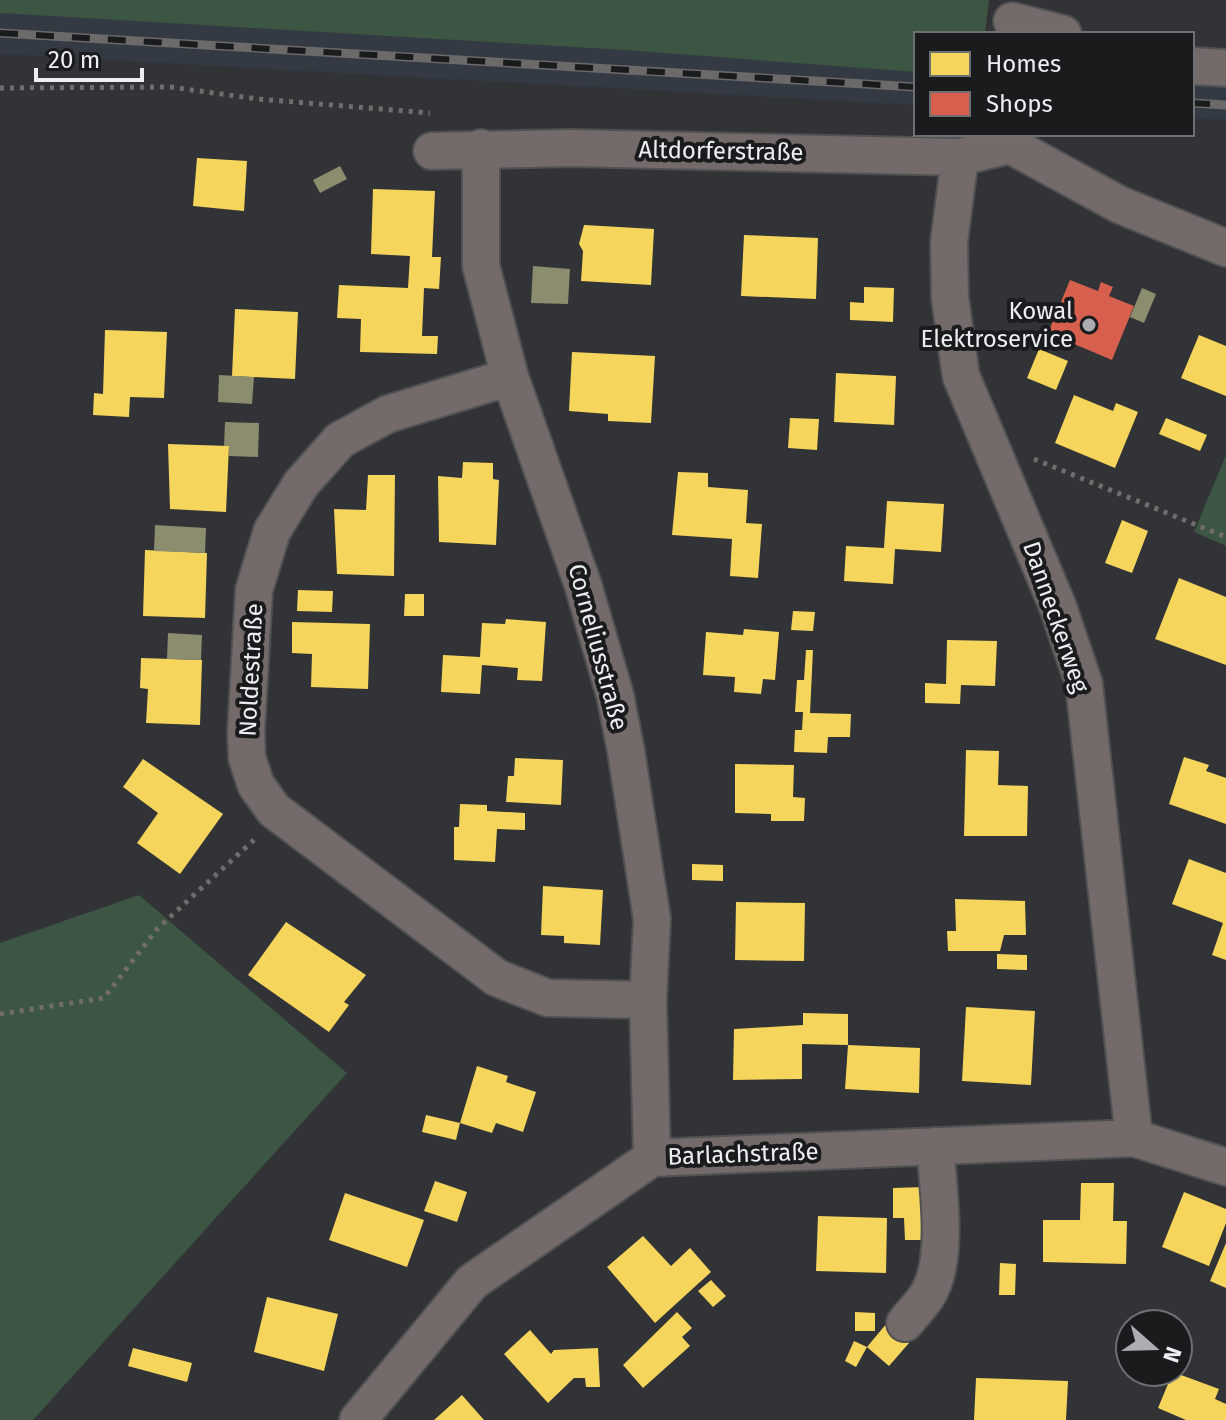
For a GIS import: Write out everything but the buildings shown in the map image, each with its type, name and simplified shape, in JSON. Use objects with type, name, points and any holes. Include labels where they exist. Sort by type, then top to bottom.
[{"type":"street","points":[[1012,18],[1057,32]]},
{"type":"street","points":[[1194,66],[1226,68]]},
{"type":"street","name":"Altdorferstraße","points":[[432,151],[481,148],[960,157],[1008,140],[1120,205],[1226,248]]},
{"type":"street","name":"Corneliusstraße","points":[[481,148],[481,266],[510,377],[583,585],[615,695],[652,919],[648,1000],[652,1158]]},
{"type":"street","name":"Danneckerweg","points":[[960,157],[949,242],[950,298],[961,376],[1058,607],[1084,684],[1134,1138]]},
{"type":"street","name":"Noldestraße","points":[[510,377],[388,414],[340,440],[301,484],[272,531],[254,590],[247,758],[256,785],[274,810],[497,978],[548,998],[648,1000]]},
{"type":"street","name":"Barlachstraße","points":[[358,1420],[472,1282],[652,1158],[1134,1138],[1226,1167]]},
{"type":"street","points":[[905,1323],[929,1293],[936,1273],[939,1215],[935,1146]]},
{"type":"path","points":[[0,88],[170,87],[258,99],[434,113]]},
{"type":"path","points":[[995,455],[1011,449],[1226,537]]},
{"type":"path","points":[[0,1014],[104,998],[157,929],[259,834],[274,810]]},
{"type":"shaded area","points":[[0,13],[624,50],[914,72],[914,105],[0,54]]},
{"type":"shaded area","points":[[1194,85],[1226,87],[1226,120],[1194,118]]},
{"type":"green space","points":[[0,0],[989,0],[985,32],[914,32],[914,72],[624,50],[0,13]]},
{"type":"green space","points":[[1226,455],[1226,546],[1194,532]]},
{"type":"green space","points":[[139,895],[347,1073],[33,1420],[0,1420],[0,943]]},
{"type":"railway","points":[[0,33],[914,87]]},
{"type":"railway","points":[[1194,103],[1226,105]]},
{"type":"place","name":"Kowal Elektroservice","points":[[1089,325]]}]
